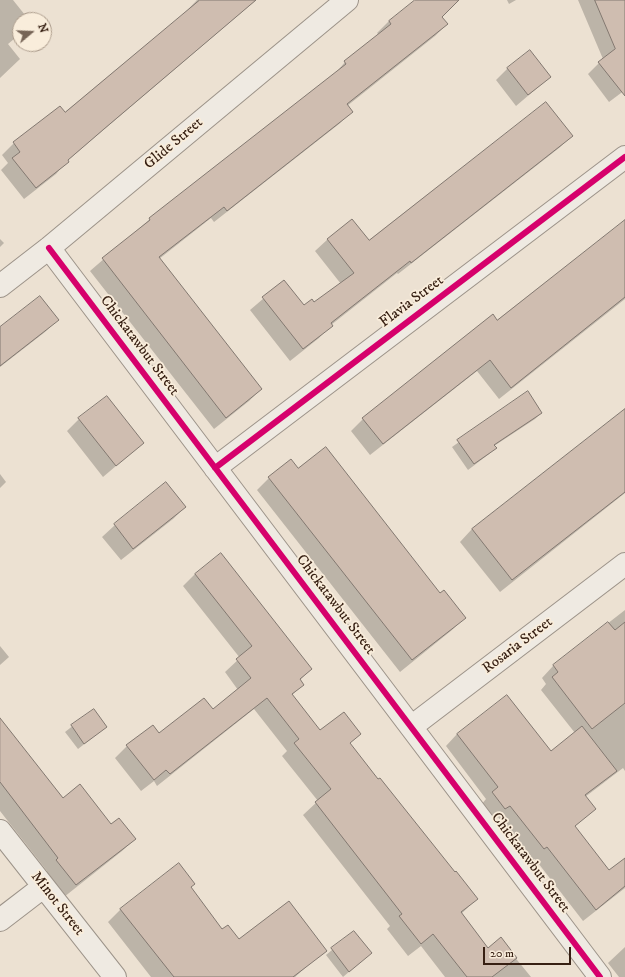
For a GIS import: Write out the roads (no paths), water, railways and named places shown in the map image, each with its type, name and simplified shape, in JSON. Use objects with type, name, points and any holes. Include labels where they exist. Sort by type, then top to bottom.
[{"type":"street","name":"Glide Street","points":[[0,286],[49,248],[347,0]]},
{"type":"street","name":"Flavia Street","points":[[215,468],[625,157]]},
{"type":"street","name":"Chickatawbut Street","points":[[49,248],[600,977]]},
{"type":"street","name":"Rosaria Street","points":[[411,728],[625,564]]},
{"type":"street","name":"Minot Street","points":[[0,831],[115,977]]},
{"type":"street","points":[[0,920],[43,887]]}]
